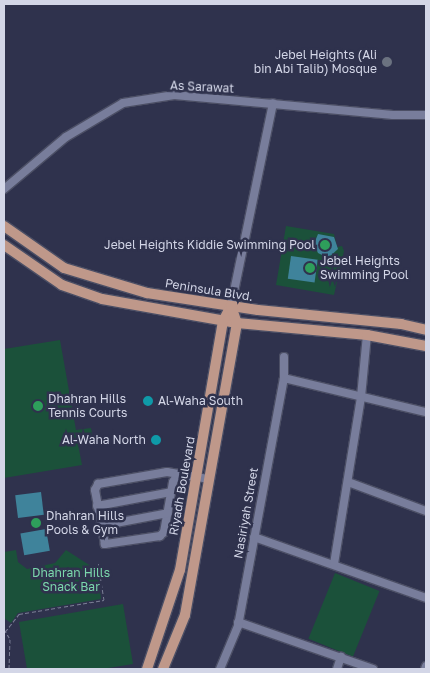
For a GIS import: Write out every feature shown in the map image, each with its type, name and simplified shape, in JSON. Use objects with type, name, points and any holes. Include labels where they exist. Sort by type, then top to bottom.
[{"type":"main road","name":"Peninsula Blvd.","points":[[4,226],[64,268],[90,278],[147,293],[232,306],[401,324],[426,330]]},
{"type":"main road","points":[[4,245],[62,285],[102,299],[237,323],[367,335],[426,346]]},
{"type":"main road","name":"Riyadh Boulevard","points":[[147,669],[180,570],[223,320],[232,306]]},
{"type":"main road","name":"Riyadh Boulevard","points":[[163,669],[185,615],[237,323],[232,306]]},
{"type":"street","name":"As Sarawat","points":[[4,189],[66,137],[123,103],[174,95],[393,115],[426,115]]},
{"type":"street","name":"Riyadh Boulevard","points":[[232,306],[272,103]]},
{"type":"street","points":[[334,564],[361,397],[367,335]]},
{"type":"street","name":"Nasiriyah Street","points":[[220,669],[238,622],[284,378],[284,357]]},
{"type":"street","points":[[284,378],[426,412]]},
{"type":"street","points":[[178,474],[171,492],[164,532],[149,539],[110,546],[103,541],[95,490],[101,482],[167,472],[209,479]]},
{"type":"street","points":[[348,482],[426,511]]},
{"type":"street","points":[[97,506],[171,492]]},
{"type":"street","points":[[100,526],[168,513]]},
{"type":"street","points":[[254,537],[426,598]]},
{"type":"street","points":[[238,622],[373,669]]},
{"type":"street","points":[[337,669],[341,657]]},
{"type":"path","points":[[9,669],[10,639],[5,630],[19,614],[104,600],[98,562]]},
{"type":"green space","name":"Jebel Heights Swimming Pool","points":[[286,226],[334,234],[337,247],[342,246],[344,251],[334,295],[276,285]]},
{"type":"green space","name":"Dhahran Hills Tennis Courts","points":[[60,340],[76,430],[91,428],[93,441],[78,444],[82,465],[4,478],[4,349]]},
{"type":"green space","name":"Dhahran Hills Snack Bar","points":[[16,550],[18,562],[27,569],[55,563],[66,550],[97,570],[101,599],[18,613],[11,623],[4,618],[4,552]]},
{"type":"green space","points":[[335,573],[380,591],[353,657],[308,639]]},
{"type":"green space","points":[[123,604],[133,664],[102,669],[27,669],[19,622]]},
{"type":"water","name":"Jebel Heights Kiddie Swimming Pool","points":[[318,234],[334,237],[338,249],[328,258],[318,253],[314,244]]},
{"type":"water","name":"Jebel Heights Swimming Pool","points":[[291,256],[318,260],[315,283],[288,279]]},
{"type":"water","points":[[41,492],[44,515],[18,518],[15,495]]},
{"type":"water","points":[[46,529],[50,551],[24,555],[20,534]]},
{"type":"place","name":"Jebel Heights (Ali bin Abi Talib) Mosque","points":[[387,62]]},
{"type":"place","name":"Jebel Heights Kiddie Swimming Pool","points":[[325,245]]},
{"type":"place","name":"Jebel Heights Swimming Pool","points":[[310,268]]},
{"type":"place","name":"Al-Waha South","points":[[148,401]]},
{"type":"place","name":"Dhahran Hills Tennis Courts","points":[[38,406]]},
{"type":"place","name":"Al-Waha North","points":[[156,440]]},
{"type":"place","name":"Dhahran Hills Pools & Gym","points":[[36,523]]}]
